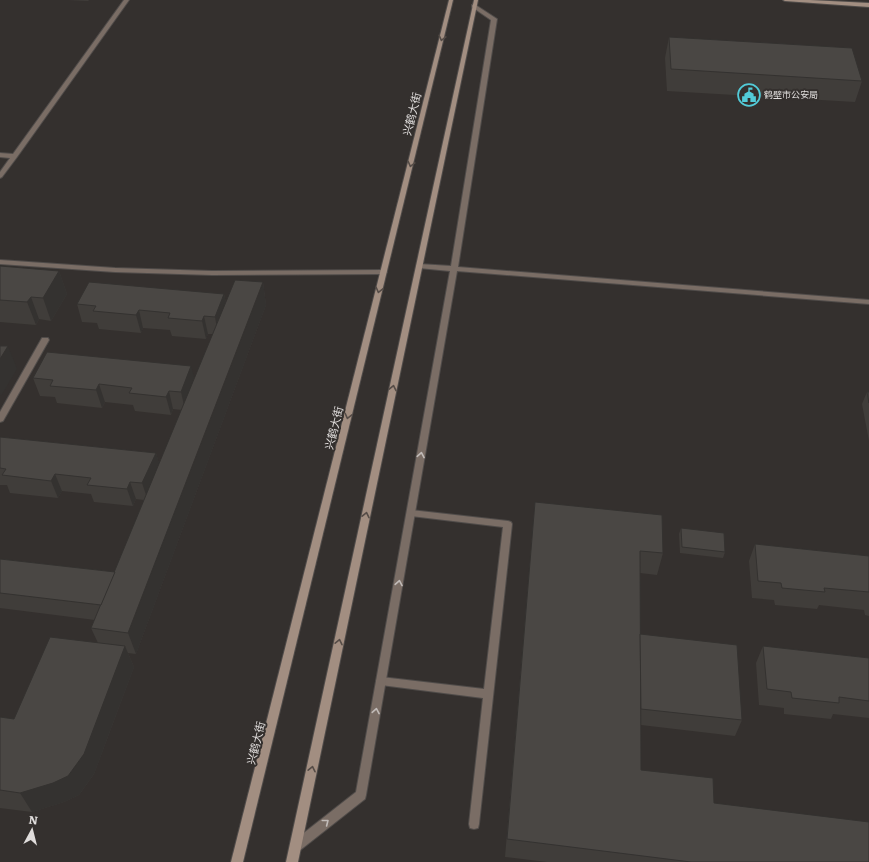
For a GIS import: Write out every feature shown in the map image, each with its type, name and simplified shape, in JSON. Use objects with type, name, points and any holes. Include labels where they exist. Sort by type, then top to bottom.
[{"type":"main road","name":"兴鹤大街","points":[[237,862],[451,0]]},
{"type":"main road","points":[[785,0],[869,5]]},
{"type":"main road","points":[[292,862],[475,3]]},
{"type":"street","points":[[0,176],[127,0]]},
{"type":"street","points":[[295,846],[361,795],[454,269],[494,19],[475,3]]},
{"type":"street","points":[[0,155],[15,156]]},
{"type":"street","points":[[0,262],[115,270],[212,273],[384,272]]},
{"type":"street","points":[[419,266],[869,302]]},
{"type":"street","points":[[0,419],[44,340]]},
{"type":"street","points":[[411,513],[508,524],[474,824]]},
{"type":"street","points":[[381,681],[489,694]]},
{"type":"building","points":[[669,37],[852,48],[862,81],[671,69]]},
{"type":"building","points":[[0,266],[59,271],[43,298],[31,297],[27,302],[0,300]]},
{"type":"building","points":[[235,280],[263,282],[128,633],[91,628]]},
{"type":"building","points":[[89,282],[224,294],[215,317],[204,316],[202,321],[168,318],[170,313],[139,310],[136,315],[93,311],[96,306],[77,304]]},
{"type":"building","points":[[0,346],[8,346],[0,359]]},
{"type":"building","points":[[47,352],[191,366],[181,392],[169,391],[166,397],[129,393],[132,388],[99,384],[96,390],[50,386],[53,380],[33,378]]},
{"type":"building","points":[[867,392],[869,392],[869,403]]},
{"type":"building","points":[[0,437],[156,453],[142,483],[130,482],[127,489],[87,485],[91,478],[55,474],[51,481],[2,475],[6,469],[0,468]]},
{"type":"building","points":[[535,502],[662,515],[663,553],[640,551],[641,770],[713,778],[714,803],[869,822],[869,862],[691,862],[507,839]]},
{"type":"building","points":[[681,528],[724,533],[725,552],[682,547]]},
{"type":"building","points":[[755,544],[869,556],[869,592],[824,588],[825,592],[782,588],[781,583],[758,581]]},
{"type":"building","points":[[0,559],[115,572],[101,605],[0,593]]},
{"type":"building","points":[[640,634],[737,645],[742,720],[641,709]]},
{"type":"building","points":[[50,637],[125,646],[84,754],[68,776],[53,783],[20,793],[0,790],[0,717],[14,719]]},
{"type":"building","points":[[763,646],[869,658],[869,701],[839,697],[839,703],[792,698],[791,692],[767,689]]},
{"type":"place","name":"鹤壁市公安局","points":[[749,95]]}]
